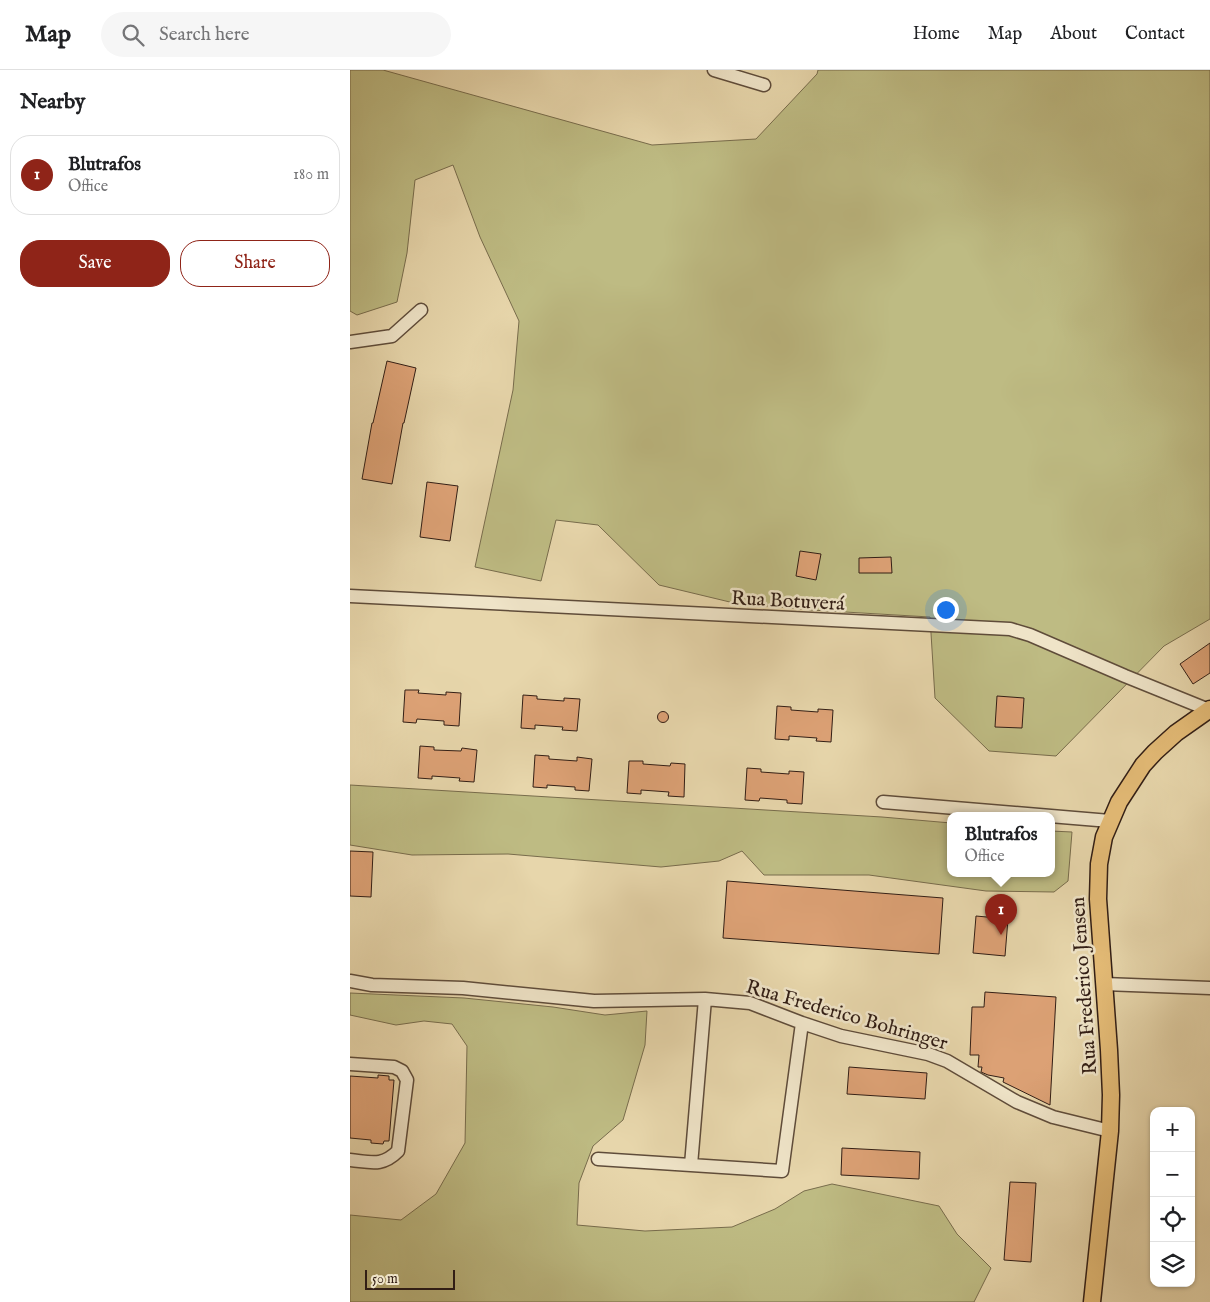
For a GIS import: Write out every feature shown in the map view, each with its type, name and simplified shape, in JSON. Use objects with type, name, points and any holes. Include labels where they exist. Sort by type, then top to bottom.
[{"type":"main road","name":"Rua Frederico Jensen","points":[[1092,1302],[1110,1131],[1111,1095],[1098,899],[1099,864],[1104,837],[1110,821],[1131,783],[1155,752],[1209,709]]},
{"type":"street","points":[[714,70],[764,85]]},
{"type":"street","points":[[350,342],[392,336],[421,310]]},
{"type":"street","name":"Rua Botuverá","points":[[350,596],[1010,630],[1030,635],[1125,676],[1209,709]]},
{"type":"street","points":[[883,802],[1002,812]]},
{"type":"street","points":[[1055,816],[1110,821]]},
{"type":"street","name":"Rua Frederico Bohringer","points":[[350,981],[372,985],[463,988],[594,1001],[705,999],[750,1002],[841,1036],[928,1054],[941,1059],[1017,1102],[1053,1117],[1110,1131]]},
{"type":"street","points":[[1104,984],[1210,988]]},
{"type":"street","points":[[691,1165],[705,999]]},
{"type":"street","points":[[598,1159],[782,1171],[802,1023]]},
{"type":"street","points":[[350,1064],[394,1067],[402,1071],[407,1080],[398,1151],[384,1162],[350,1160]]},
{"type":"shaded area","points":[[350,70],[383,70],[652,145],[756,139],[817,74],[818,70],[1210,70],[1210,619],[1164,646],[1056,756],[989,751],[935,698],[930,617],[734,603],[659,585],[598,525],[556,520],[541,581],[475,567],[513,390],[519,321],[480,237],[453,165],[415,180],[407,253],[397,302],[357,315],[350,311]]},
{"type":"shaded area","points":[[350,785],[882,817],[947,823],[947,877],[1055,877],[1055,831],[1072,832],[1068,881],[1054,892],[986,891],[869,875],[764,875],[742,851],[719,861],[661,867],[508,854],[412,855],[350,845]]},
{"type":"shaded area","points":[[350,993],[464,998],[553,1007],[605,1015],[647,1011],[645,1045],[623,1120],[593,1146],[579,1183],[577,1225],[645,1231],[732,1227],[775,1209],[804,1191],[832,1184],[939,1206],[957,1234],[991,1268],[974,1302],[350,1302],[350,1215],[401,1220],[436,1194],[465,1143],[467,1046],[452,1024],[424,1021],[396,1025],[350,1015]]},
{"type":"building","points":[[387,361],[416,368],[403,423],[392,484],[362,479],[372,423]]},
{"type":"building","points":[[427,482],[458,486],[450,541],[420,537]]},
{"type":"building","points":[[800,551],[821,554],[816,580],[796,576]]},
{"type":"building","points":[[891,557],[892,573],[859,573],[859,558]]},
{"type":"building","points":[[1210,643],[1210,673],[1193,684],[1180,664]]},
{"type":"building","points":[[405,690],[419,690],[418,693],[446,695],[446,692],[461,693],[459,726],[444,725],[444,721],[417,719],[416,723],[403,722]]},
{"type":"building","points":[[523,695],[537,696],[537,699],[564,701],[564,698],[580,699],[577,731],[562,730],[563,727],[535,725],[535,729],[521,728]]},
{"type":"building","points":[[997,696],[1024,698],[1022,728],[995,727]]},
{"type":"building","points":[[777,706],[791,707],[791,710],[818,712],[818,709],[833,710],[831,742],[816,741],[817,738],[789,736],[789,740],[775,739]]},
{"type":"building","points":[[661,712],[665,712],[668,717],[667,721],[661,722],[658,719],[658,715]]},
{"type":"building","points":[[420,746],[434,747],[434,750],[461,751],[462,748],[477,750],[474,782],[459,781],[460,778],[432,776],[432,779],[418,778]]},
{"type":"building","points":[[535,755],[549,756],[549,759],[577,761],[577,757],[592,759],[589,791],[575,790],[575,787],[547,785],[547,788],[533,787]]},
{"type":"building","points":[[629,761],[643,761],[643,764],[670,766],[671,763],[685,764],[684,797],[668,796],[669,792],[641,790],[641,794],[627,793]]},
{"type":"building","points":[[747,768],[761,769],[761,772],[789,774],[789,771],[804,772],[802,804],[787,803],[787,800],[760,798],[759,801],[745,800]]},
{"type":"building","points":[[350,851],[373,852],[371,897],[350,896]]},
{"type":"building","points":[[727,881],[943,898],[939,954],[723,938]]},
{"type":"building","points":[[976,916],[1008,919],[1005,956],[973,953]]},
{"type":"building","points":[[985,992],[1056,997],[1050,1105],[1003,1082],[1004,1078],[981,1072],[982,1067],[978,1067],[979,1055],[970,1055],[972,1007],[984,1007]]},
{"type":"building","points":[[849,1067],[927,1073],[925,1099],[847,1094]]},
{"type":"building","points":[[378,1075],[389,1076],[389,1080],[394,1080],[389,1141],[384,1141],[383,1144],[371,1143],[371,1140],[350,1138],[350,1076],[378,1078]]},
{"type":"building","points":[[842,1148],[920,1152],[919,1179],[841,1175]]},
{"type":"building","points":[[1010,1182],[1036,1183],[1031,1262],[1004,1260]]},
{"type":"place","name":"Blutrafos","points":[[1001,935]]}]
